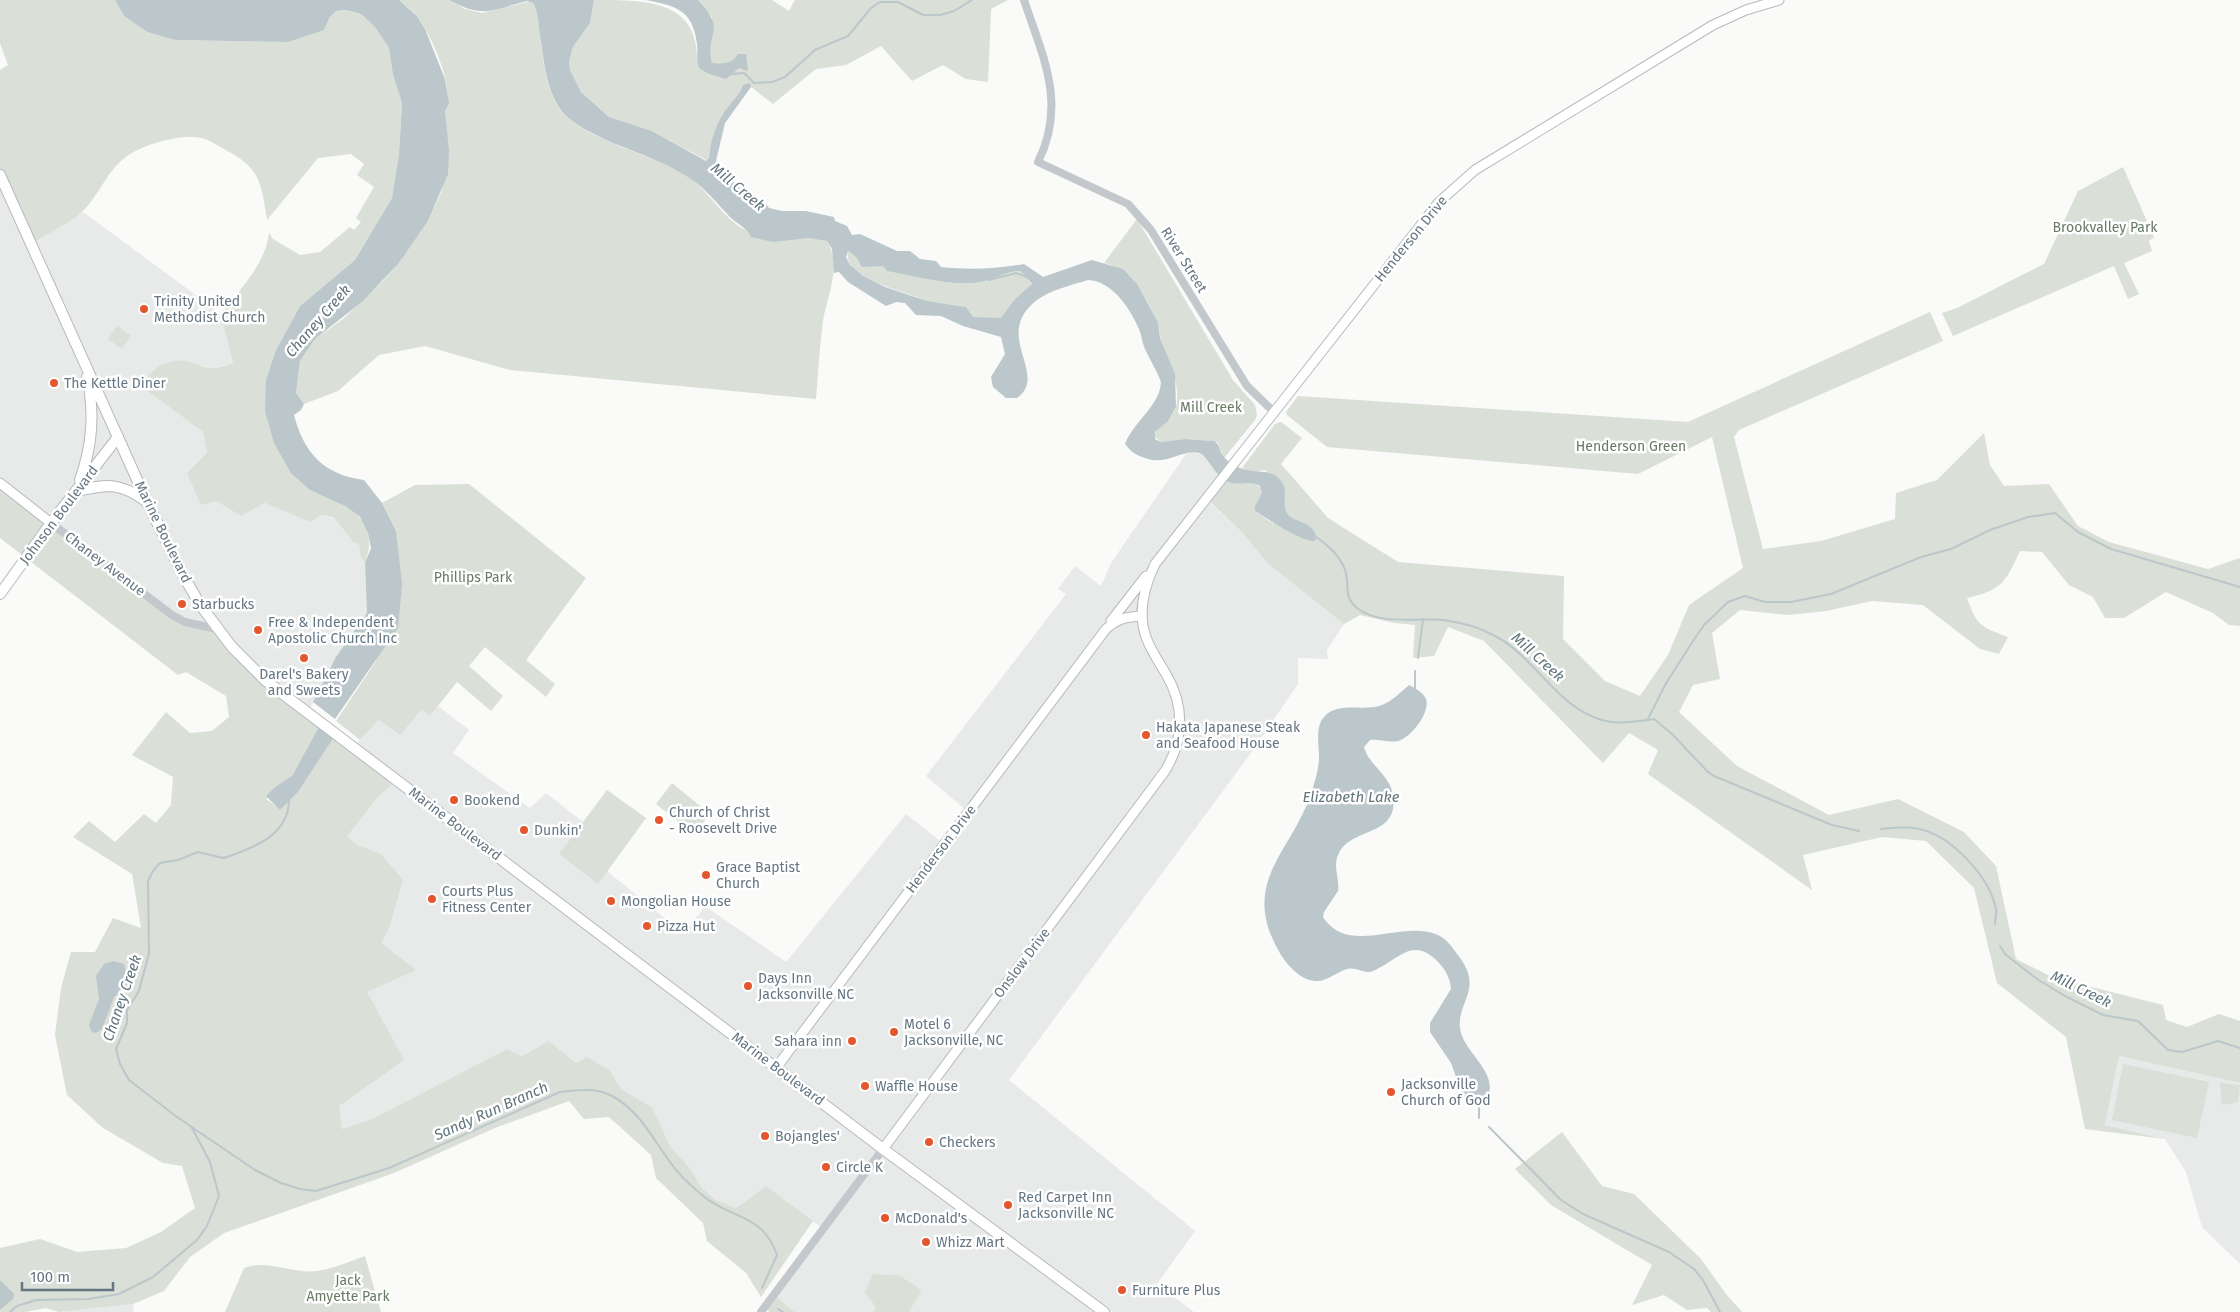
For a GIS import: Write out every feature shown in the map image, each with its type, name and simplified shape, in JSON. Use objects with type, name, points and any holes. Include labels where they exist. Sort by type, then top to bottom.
[{"type":"main road","name":"Henderson Drive","points":[[776,1068],[1155,564],[1273,411],[1434,208],[1475,170],[1713,25],[1746,10],[1779,0]]},
{"type":"main road","name":"Marine Boulevard","points":[[0,176],[148,504],[184,577],[217,629],[248,665],[308,713],[883,1149],[1104,1312]]},
{"type":"main road","points":[[82,356],[92,413],[91,438],[85,466],[76,491],[118,485],[133,492],[148,504]]},
{"type":"main road","name":"Johnson Boulevard","points":[[0,594],[51,522],[118,437]]},
{"type":"main road","name":"Chaney Avenue","points":[[0,483],[51,522]]},
{"type":"main road","name":"Henderson Drive","points":[[1106,629],[1116,620],[1142,616],[1147,581],[1155,564]]},
{"type":"main road","name":"Onslow Drive","points":[[883,1149],[1175,755],[1180,734],[1180,715],[1176,696],[1146,636],[1142,616]]},
{"type":"street","name":"River Street","points":[[1024,0],[1050,78],[1053,98],[1046,146],[1038,162],[1128,204],[1151,230],[1247,386],[1273,411]]},
{"type":"street","name":"Chaney Avenue","points":[[51,522],[172,615],[185,622],[217,629]]},
{"type":"street","name":"Onslow Drive","points":[[761,1312],[883,1149]]},
{"type":"shaded area","points":[[0,175],[31,243],[83,212],[223,315],[233,363],[211,369],[191,362],[142,387],[203,432],[216,501],[241,516],[265,503],[310,522],[322,515],[334,519],[353,542],[359,544],[360,555],[365,563],[367,613],[336,658],[308,713],[0,483]]},
{"type":"shaded area","points":[[1186,454],[1202,454],[1220,476],[1206,499],[1243,533],[1267,563],[1344,624],[1327,650],[1328,659],[1298,658],[1298,684],[1251,753],[1009,1080],[1195,1231],[1157,1284],[1194,1312],[909,1312],[922,1290],[899,1275],[873,1274],[866,1291],[876,1307],[873,1312],[795,1312],[774,1295],[823,1229],[766,1186],[736,1208],[716,1200],[702,1188],[689,1167],[671,1148],[652,1107],[621,1089],[610,1071],[576,1063],[549,1041],[520,1056],[507,1049],[372,1119],[342,1129],[174,960],[346,836],[377,798],[397,780],[351,746],[360,740],[379,720],[423,708],[430,716],[438,706],[469,730],[453,753],[530,808],[546,793],[583,822],[559,854],[597,883],[607,871],[684,934],[705,906],[786,962],[906,814],[944,844],[968,812],[926,776],[1066,594],[1058,589],[1075,566],[1101,586],[1111,563]]},
{"type":"shaded area","points":[[2119,1056],[2240,1083],[2240,1264],[2202,1227],[2186,1172],[2165,1139],[2105,1125]]},
{"type":"shaded area","points":[[133,1304],[134,1312],[59,1312]]},
{"type":"green space","points":[[0,0],[115,0],[124,16],[147,32],[175,40],[288,42],[329,18],[336,11],[346,10],[361,14],[375,27],[389,48],[393,75],[402,103],[399,154],[392,198],[355,260],[300,306],[275,352],[266,380],[310,490],[347,508],[357,515],[364,524],[368,534],[369,547],[365,563],[360,555],[359,544],[353,542],[334,518],[322,515],[310,522],[265,503],[241,516],[216,501],[201,505],[187,473],[207,453],[203,432],[142,387],[156,369],[168,362],[191,362],[213,368],[233,363],[221,314],[257,266],[267,245],[269,233],[273,239],[300,255],[320,252],[350,227],[354,230],[361,222],[356,218],[374,187],[357,175],[364,164],[351,154],[318,158],[267,220],[260,185],[251,169],[235,155],[212,142],[196,137],[162,141],[139,149],[122,160],[83,211],[31,244],[0,175],[0,70],[8,65],[0,43]]},
{"type":"green space","points":[[399,0],[449,0],[465,9],[482,13],[531,1],[536,8],[548,82],[557,105],[567,117],[599,137],[657,161],[689,177],[704,190],[724,213],[748,231],[766,235],[818,238],[827,241],[834,262],[832,285],[823,318],[816,399],[510,370],[425,346],[379,355],[338,391],[304,404],[296,393],[300,361],[315,339],[343,319],[399,263],[428,221],[442,190],[445,111],[448,101],[445,76],[435,48],[423,25],[415,14]]},
{"type":"green space","points":[[594,0],[650,3],[679,15],[689,25],[695,40],[697,60],[707,73],[735,59],[724,64],[712,63],[710,54],[712,17],[698,0],[772,0],[789,11],[795,0],[1008,0],[991,9],[988,82],[966,79],[943,65],[912,81],[881,46],[846,65],[816,69],[773,104],[751,87],[750,83],[727,108],[710,148],[708,161],[652,131],[609,117],[581,92],[570,70],[569,62],[573,47],[590,23]]},
{"type":"green space","name":"Brookvalley Park","points":[[2123,167],[2154,237],[2149,241],[2152,251],[2124,263],[2139,294],[2128,299],[2114,266],[1953,336],[1942,313],[1957,308],[2044,264],[2078,191]]},
{"type":"green space","name":"Mill Creek","points":[[1137,219],[1233,380],[1255,405],[1257,415],[1255,420],[1224,458],[1218,443],[1214,441],[1185,439],[1161,442],[1154,436],[1176,408],[1177,394],[1173,371],[1161,340],[1157,320],[1148,303],[1129,277],[1122,271],[1104,263]]},
{"type":"green space","points":[[848,251],[856,257],[860,264],[883,266],[888,271],[922,278],[970,283],[986,281],[1011,272],[1022,271],[1032,285],[1014,300],[1001,319],[973,317],[965,307],[927,301],[868,279],[852,267],[848,259]]},
{"type":"green space","name":"Henderson Green","points":[[1930,312],[1943,341],[1739,430],[1734,437],[1763,549],[1821,541],[1895,519],[1896,493],[1937,480],[1984,433],[1990,465],[2004,486],[2049,484],[2078,526],[2109,542],[2208,569],[2240,558],[2240,626],[2229,625],[2213,613],[2166,592],[2124,618],[2105,618],[2093,597],[2069,585],[2042,552],[2020,551],[2001,584],[1988,592],[1967,598],[1977,620],[1981,624],[1992,631],[2008,637],[1999,654],[1980,649],[1923,605],[1872,601],[1826,611],[1788,615],[1740,610],[1712,633],[1720,679],[1693,685],[1679,712],[1737,766],[1829,815],[1898,799],[1964,832],[1996,866],[2016,959],[2052,977],[2163,1005],[2166,1020],[2187,1027],[2219,1014],[2240,1021],[2240,1083],[2119,1056],[2105,1125],[2165,1139],[2085,1129],[2066,1037],[1997,983],[1974,888],[1926,841],[1882,837],[1803,855],[1812,890],[1648,774],[1658,750],[1629,733],[1603,763],[1484,641],[1448,627],[1434,656],[1413,658],[1415,625],[1394,623],[1360,615],[1344,624],[1267,563],[1243,533],[1206,498],[1225,480],[1253,483],[1262,489],[1255,511],[1274,524],[1266,470],[1252,472],[1242,468],[1275,424],[1281,422],[1302,438],[1281,464],[1328,518],[1398,562],[1564,576],[1563,639],[1605,681],[1640,696],[1668,655],[1689,605],[1743,568],[1712,437],[1638,474],[1327,447],[1287,415],[1286,412],[1298,396],[1688,422]]},
{"type":"green space","points":[[117,326],[131,336],[122,349],[108,339]]},
{"type":"green space","points":[[0,483],[172,615],[217,629],[232,647],[321,723],[292,776],[266,799],[280,809],[298,792],[336,734],[397,780],[377,798],[347,836],[357,845],[381,854],[403,880],[389,928],[381,943],[416,970],[367,992],[404,1060],[339,1106],[342,1129],[372,1119],[507,1049],[521,1056],[549,1041],[576,1063],[587,1057],[610,1071],[621,1089],[652,1107],[671,1148],[689,1167],[702,1188],[716,1200],[736,1208],[766,1186],[813,1221],[761,1297],[746,1273],[707,1241],[703,1223],[656,1178],[651,1155],[609,1117],[584,1119],[569,1101],[495,1128],[394,1173],[224,1233],[190,1257],[164,1291],[133,1304],[59,1312],[46,1308],[25,1312],[0,1312],[0,1248],[40,1239],[77,1252],[126,1248],[161,1232],[195,1208],[182,1166],[163,1163],[103,1128],[67,1095],[55,1035],[61,988],[71,952],[95,952],[113,918],[141,928],[132,874],[73,837],[89,821],[115,842],[144,814],[156,823],[171,805],[173,777],[132,755],[166,712],[190,733],[212,731],[229,717],[226,696],[186,672],[178,675],[0,538]]},
{"type":"green space","name":"Phillips Park","points":[[469,484],[586,578],[526,660],[555,684],[546,697],[485,647],[469,666],[503,696],[491,711],[457,682],[430,716],[422,709],[400,735],[379,720],[360,740],[336,721],[376,661],[396,531],[382,503],[415,485]]},
{"type":"green space","points":[[672,783],[710,814],[694,834],[656,804]]},
{"type":"green space","points":[[607,790],[646,818],[598,884],[559,854]]},
{"type":"green space","points":[[2123,1064],[2209,1082],[2197,1138],[2112,1120]]},
{"type":"green space","points":[[2220,1083],[2240,1085],[2238,1102],[2222,1105]]},
{"type":"green space","points":[[1562,1132],[1602,1186],[1634,1194],[1701,1259],[1726,1294],[1742,1312],[1711,1312],[1707,1308],[1687,1310],[1664,1295],[1632,1305],[1652,1265],[1551,1205],[1515,1169]]},
{"type":"green space","name":"Jack Amyette Park","points":[[365,1256],[381,1312],[225,1312],[244,1268],[261,1265],[297,1271],[316,1271]]},
{"type":"green space","points":[[873,1274],[899,1275],[922,1290],[909,1312],[873,1312],[876,1307],[865,1292]]},
{"type":"green space","points":[[774,1295],[795,1312],[769,1312],[766,1305]]},
{"type":"water","name":"Chaney Creek","points":[[115,0],[399,0],[417,16],[425,29],[445,79],[449,103],[445,111],[449,151],[448,174],[428,221],[399,263],[363,301],[315,339],[300,361],[296,393],[304,404],[301,410],[294,415],[298,428],[310,451],[318,460],[338,473],[364,480],[382,503],[396,531],[402,584],[398,628],[335,719],[313,702],[336,657],[367,613],[365,563],[371,548],[368,533],[360,517],[345,506],[310,490],[291,473],[274,443],[265,411],[266,380],[275,352],[300,306],[355,260],[392,198],[399,154],[402,103],[393,75],[389,48],[375,27],[361,14],[346,10],[336,11],[329,18],[324,30],[288,42],[175,40],[147,32],[124,16]]},
{"type":"water","points":[[449,0],[594,0],[590,23],[573,47],[569,62],[570,70],[581,92],[609,117],[652,131],[706,161],[709,158],[715,132],[723,113],[738,95],[743,85],[750,83],[751,87],[725,123],[716,161],[723,166],[724,172],[749,197],[766,204],[769,208],[782,211],[806,211],[834,217],[835,221],[847,226],[852,235],[860,234],[897,251],[910,251],[920,259],[936,261],[941,267],[982,268],[1024,264],[1043,277],[1092,260],[1123,269],[1137,284],[1158,322],[1160,338],[1175,374],[1176,407],[1168,421],[1155,432],[1155,439],[1161,442],[1185,439],[1214,441],[1218,444],[1221,453],[1227,461],[1240,468],[1270,473],[1275,476],[1284,486],[1285,508],[1288,515],[1309,526],[1316,535],[1315,541],[1294,534],[1255,511],[1255,506],[1262,493],[1260,486],[1252,483],[1232,483],[1227,481],[1219,475],[1202,454],[1188,453],[1167,459],[1153,460],[1136,454],[1127,447],[1125,444],[1129,436],[1156,399],[1161,382],[1131,313],[1119,297],[1105,285],[1088,280],[1061,288],[1037,300],[1024,313],[1019,327],[1019,340],[1028,377],[1025,388],[1017,398],[1006,398],[993,387],[991,377],[1005,354],[1001,337],[963,326],[941,316],[916,315],[905,303],[896,302],[886,306],[848,282],[839,272],[834,273],[832,249],[827,241],[809,238],[773,242],[751,237],[705,190],[688,177],[585,129],[562,112],[551,91],[547,78],[536,9],[533,3],[527,1],[488,11],[461,6]],"holes":[[[848,251],[856,257],[862,267],[883,266],[887,271],[958,283],[981,282],[1010,272],[1021,271],[1032,284],[1014,300],[1001,318],[973,317],[966,307],[927,301],[885,287],[863,276],[850,265],[846,257]]]},
{"type":"water","points":[[646,0],[698,0],[712,19],[714,26],[711,44],[712,63],[727,63],[738,54],[746,54],[748,71],[739,68],[726,79],[707,73],[699,68],[695,32],[687,16],[674,7]]},
{"type":"water","name":"Elizabeth Lake","points":[[1409,685],[1422,693],[1427,703],[1419,723],[1403,739],[1398,741],[1370,740],[1364,747],[1370,759],[1388,782],[1393,796],[1393,809],[1389,819],[1382,825],[1354,839],[1345,845],[1339,853],[1336,863],[1338,891],[1324,912],[1323,917],[1334,929],[1347,934],[1361,936],[1424,931],[1438,935],[1447,941],[1465,967],[1469,978],[1467,996],[1461,1013],[1461,1033],[1470,1050],[1487,1074],[1489,1083],[1490,1092],[1486,1101],[1475,1103],[1464,1099],[1451,1063],[1430,1032],[1430,1023],[1451,989],[1447,974],[1438,962],[1421,950],[1413,950],[1370,972],[1350,968],[1324,980],[1311,980],[1296,972],[1281,955],[1269,929],[1264,906],[1267,886],[1273,867],[1305,810],[1314,784],[1319,757],[1318,736],[1321,721],[1336,709],[1367,708],[1382,705],[1393,699]]},
{"type":"water","points":[[321,723],[336,734],[298,792],[280,810],[266,796],[292,776]]},
{"type":"water","points":[[113,961],[124,964],[129,984],[114,997],[102,1029],[96,1033],[92,1032],[89,1025],[99,999],[96,976],[104,964]]},
{"type":"water","points":[[0,1280],[14,1294],[13,1299],[0,1310]]},
{"type":"waterway","points":[[731,74],[744,73],[754,83],[772,82],[785,77],[815,50],[848,36],[871,8],[880,2],[898,2],[923,15],[940,15],[954,11],[972,0]]},
{"type":"waterway","name":"Mill Creek","points":[[989,280],[1016,273],[1030,278]]},
{"type":"waterway","points":[[1648,719],[1665,685],[1693,641],[1704,625],[1728,602],[1745,596],[1765,602],[1791,602],[1831,594],[1921,557],[1951,549],[1990,530],[2028,517],[2055,513],[2078,532],[2111,549],[2240,587]]},
{"type":"waterway","name":"Mill Creek","points":[[1316,537],[1329,547],[1340,560],[1345,570],[1350,600],[1357,608],[1367,614],[1389,619],[1449,621],[1484,631],[1505,642],[1519,653],[1557,692],[1585,713],[1602,720],[1615,722],[1654,719],[1672,734],[1714,776],[1832,825],[1859,831]]},
{"type":"waterway","points":[[1418,658],[1423,619]]},
{"type":"waterway","points":[[1415,671],[1415,688]]},
{"type":"waterway","name":"Sandy Run Branch","points":[[289,798],[288,810],[278,829],[251,848],[223,858],[198,852],[178,860],[160,863],[153,871],[148,881],[149,953],[139,991],[127,1010],[127,1023],[116,1049],[120,1064],[129,1080],[177,1117],[255,1170],[281,1183],[300,1189],[316,1191],[389,1168],[560,1092],[587,1090],[606,1093],[622,1102],[638,1117],[673,1166],[693,1188],[712,1203],[744,1218],[763,1231],[771,1241],[777,1255],[762,1288]]},
{"type":"waterway","name":"Mill Creek","points":[[1881,829],[1908,828],[1923,830],[1935,834],[1958,850],[1978,872],[1986,885],[1996,909],[1995,924]]},
{"type":"waterway","name":"Mill Creek","points":[[2000,946],[2005,954],[2037,979],[2065,996],[2103,1015],[2138,1021],[2168,1050],[2182,1052],[2218,1041],[2240,1048]]},
{"type":"waterway","points":[[1479,1103],[1479,1118]]},
{"type":"waterway","points":[[10,1312],[17,1306],[36,1300],[88,1299],[119,1294],[153,1277],[197,1240],[207,1226],[219,1196],[210,1162],[191,1126]]},
{"type":"waterway","points":[[1489,1127],[1561,1200],[1583,1214],[1669,1252],[1694,1269],[1703,1280],[1720,1312]]},
{"type":"waterway","name":"Sandy Run Branch","points":[[778,1309],[783,1312]]},
{"type":"place","name":"Trinity United Methodist Church","points":[[144,309]]},
{"type":"place","name":"The Kettle Diner","points":[[54,383]]},
{"type":"place","name":"Starbucks","points":[[182,604]]},
{"type":"place","name":"Free & Independent Apostolic Church Inc","points":[[258,630]]},
{"type":"place","name":"Darel's Bakery and Sweets","points":[[304,658]]},
{"type":"place","name":"Hakata Japanese Steak and Seafood House","points":[[1146,735]]},
{"type":"place","name":"Bookend","points":[[454,800]]},
{"type":"place","name":"Church of Christ - Roosevelt Drive","points":[[659,820]]},
{"type":"place","name":"Dunkin'","points":[[524,830]]},
{"type":"place","name":"Grace Baptist Church","points":[[706,875]]},
{"type":"place","name":"Courts Plus Fitness Center","points":[[432,899]]},
{"type":"place","name":"Mongolian House","points":[[611,901]]},
{"type":"place","name":"Pizza Hut","points":[[647,926]]},
{"type":"place","name":"Days Inn Jacksonville NC","points":[[748,986]]},
{"type":"place","name":"Motel 6 Jacksonville, NC","points":[[894,1032]]},
{"type":"place","name":"Sahara inn","points":[[852,1041]]},
{"type":"place","name":"Waffle House","points":[[865,1086]]},
{"type":"place","name":"Jacksonville Church of God","points":[[1391,1092]]},
{"type":"place","name":"Bojangles'","points":[[765,1136]]},
{"type":"place","name":"Checkers","points":[[929,1142]]},
{"type":"place","name":"Circle K","points":[[826,1167]]},
{"type":"place","name":"Red Carpet Inn Jacksonville NC","points":[[1008,1205]]},
{"type":"place","name":"McDonald's","points":[[885,1218]]},
{"type":"place","name":"Whizz Mart","points":[[926,1242]]},
{"type":"place","name":"Furniture Plus","points":[[1122,1290]]}]
